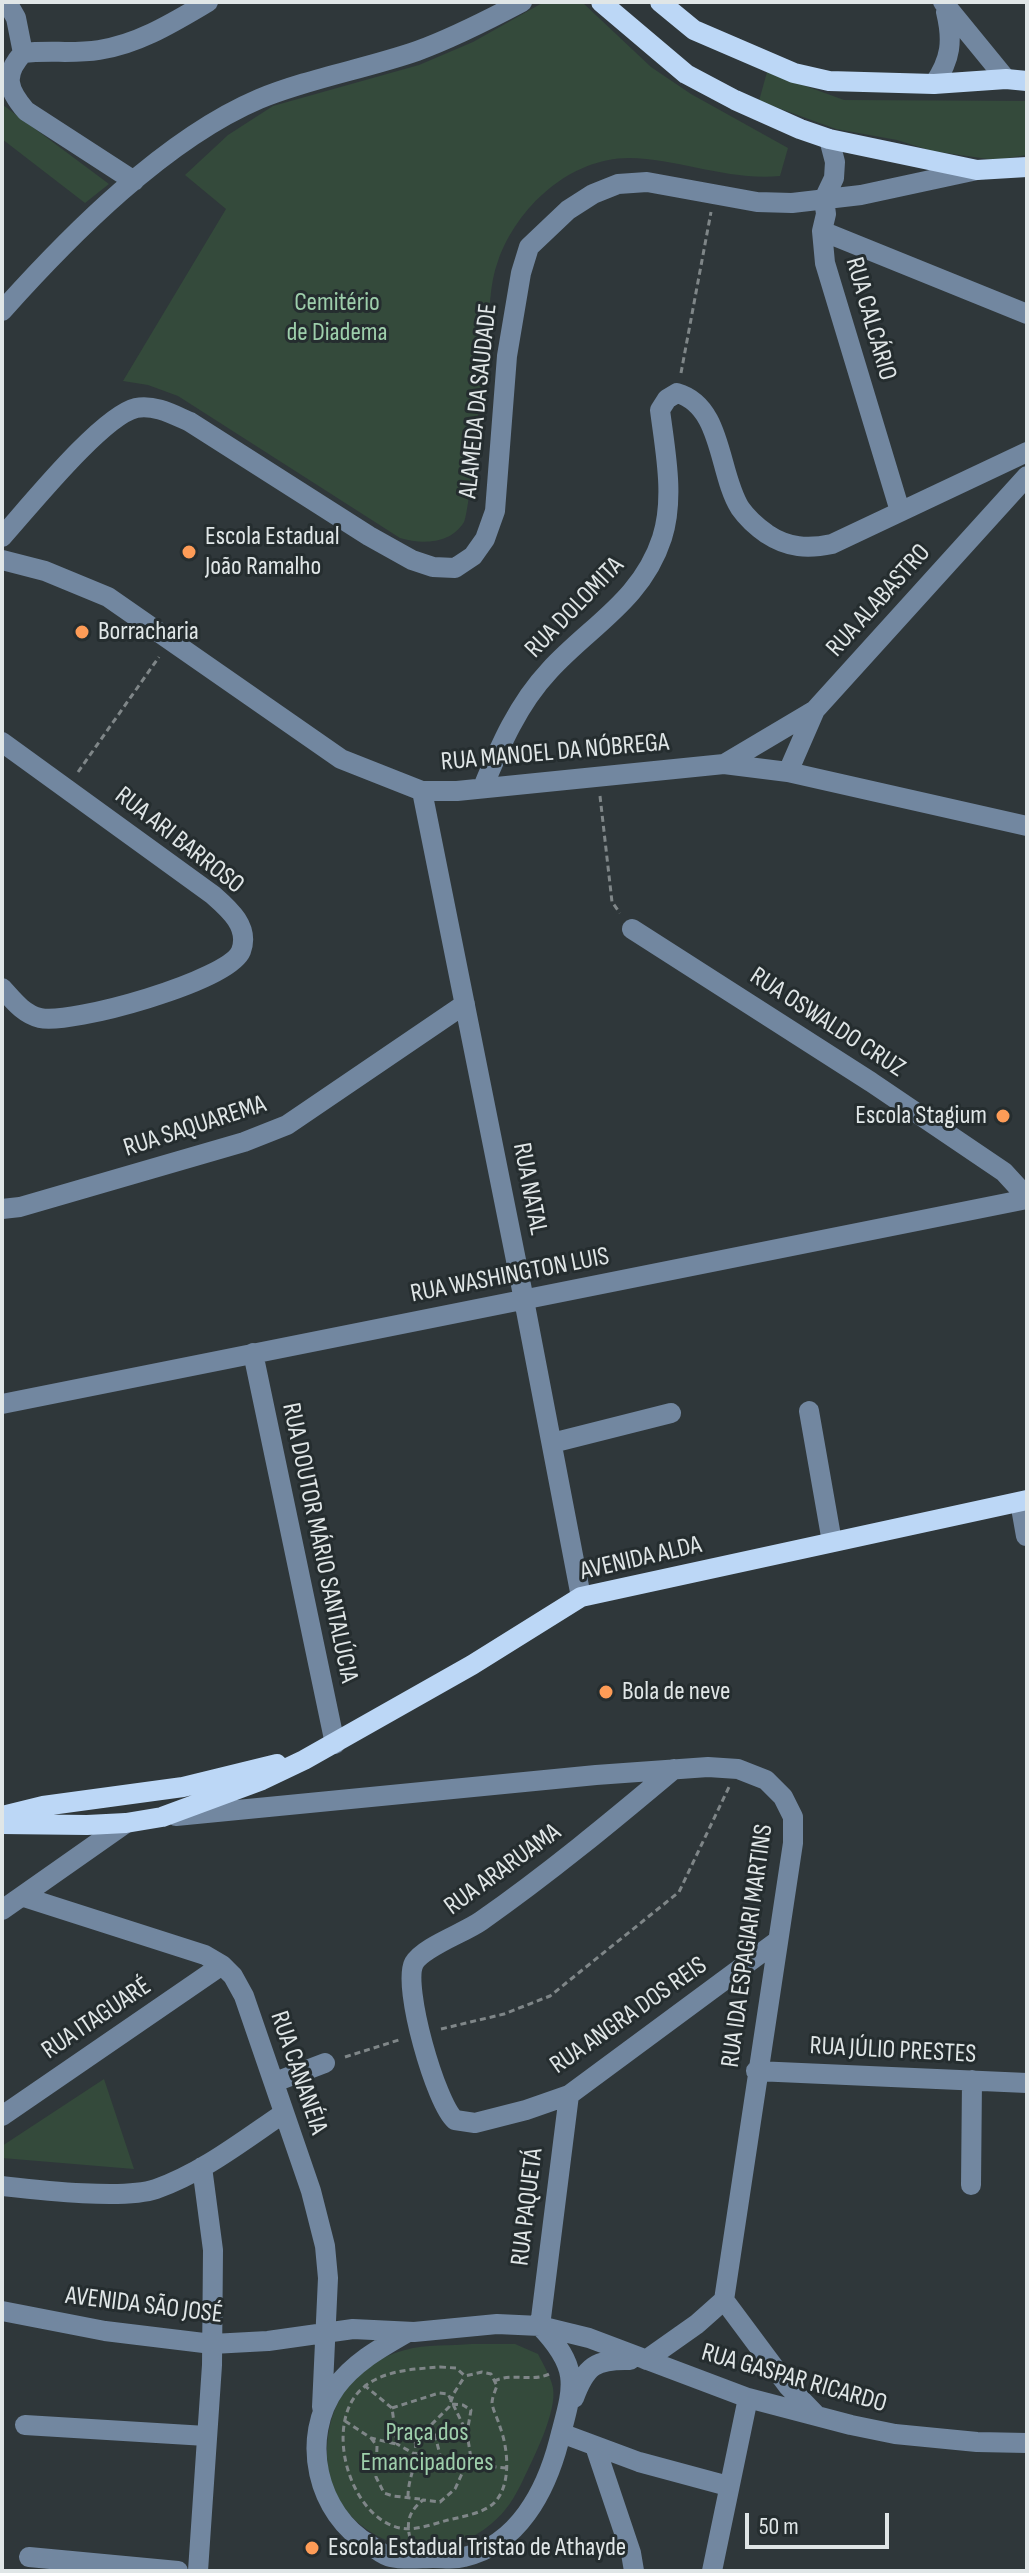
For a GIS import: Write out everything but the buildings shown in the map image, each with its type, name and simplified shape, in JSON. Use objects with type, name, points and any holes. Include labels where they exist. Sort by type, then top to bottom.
[{"type":"main road","points":[[601,2],[686,74],[735,100],[829,139],[977,170],[1027,167]]},
{"type":"main road","points":[[660,2],[694,30],[794,73],[829,81],[934,84],[1017,80]]},
{"type":"main road","name":"AVENIDA ALDA","points":[[2,1824],[126,1823],[162,1817],[262,1780],[335,1744],[472,1665],[581,1597],[1024,1501]]},
{"type":"main road","name":"AVENIDA ALDA","points":[[2,1816],[73,1801],[183,1787],[265,1766],[304,1760]]},
{"type":"main road","points":[[126,1823],[183,1787]]},
{"type":"street","points":[[7,2],[16,18],[23,53]]},
{"type":"street","points":[[134,181],[26,111],[9,83],[11,66],[23,53],[97,51],[125,45],[164,28],[208,2]]},
{"type":"street","points":[[2,311],[47,261],[134,181],[179,147],[258,99],[416,51],[522,2]]},
{"type":"street","points":[[934,84],[945,68],[951,51],[951,31],[943,3]]},
{"type":"street","points":[[943,3],[1017,80]]},
{"type":"street","name":"RUA CALCÁRIO","points":[[829,139],[835,162],[834,178],[824,199],[826,214],[822,231],[825,263],[900,511]]},
{"type":"street","name":"ALAMEDA DA SAUDADE","points":[[2,537],[95,435],[115,418],[137,408],[163,410],[190,422],[412,560],[433,567],[455,568],[473,556],[485,539],[495,511],[515,300],[529,247],[568,210],[593,194],[618,184],[647,182],[757,202],[824,199],[887,190],[977,170]]},
{"type":"street","points":[[822,231],[1027,314]]},
{"type":"street","points":[[677,393],[697,403],[710,424],[740,509],[757,527],[779,541],[810,549],[832,544],[1027,452]]},
{"type":"street","name":"RUA DOLOMITA","points":[[483,787],[500,743],[515,716],[547,673],[575,644],[620,607],[647,572],[663,536],[668,489],[660,410],[667,399],[677,393]]},
{"type":"street","name":"RUA ALABASTRO","points":[[788,772],[815,710],[1027,476]]},
{"type":"street","name":"RUA MANOEL DA NÓBREGA","points":[[2,560],[73,580],[108,597],[341,759],[422,791],[724,764],[788,772],[1027,826]]},
{"type":"street","points":[[724,764],[815,710]]},
{"type":"street","name":"RUA ARI BARROSO","points":[[2,742],[213,895],[232,912],[243,932],[240,953],[228,965],[180,987],[113,1009],[42,1018],[22,1010],[2,988]]},
{"type":"street","name":"RUA NATAL","points":[[422,791],[581,1597]]},
{"type":"street","name":"RUA OSWALDO CRUZ","points":[[632,929],[871,1082],[1004,1172],[1027,1198]]},
{"type":"street","name":"RUA SAQUAREMA","points":[[2,1209],[20,1207],[267,1134],[309,1112],[465,1004]]},
{"type":"street","name":"RUA WASHINGTON LUIS","points":[[2,1404],[1027,1198]]},
{"type":"street","name":"RUA DOUTOR MÁRIO SANTALÚCIA","points":[[253,1353],[335,1744]]},
{"type":"street","points":[[809,1411],[832,1542]]},
{"type":"street","points":[[552,1443],[671,1413]]},
{"type":"street","points":[[1024,1501],[1026,1536]]},
{"type":"street","name":"RUA IDA ESPAGIARI MARTINS","points":[[162,1817],[674,1769],[738,1769],[766,1780],[783,1797],[793,1817],[793,1843],[756,2071],[724,2300]]},
{"type":"street","name":"RUA ARARUAMA","points":[[421,2034],[411,1974],[420,1956],[472,1928],[547,1875],[674,1769]]},
{"type":"street","points":[[2,1910],[126,1823]]},
{"type":"street","points":[[24,1897],[205,1955],[222,1965]]},
{"type":"street","name":"RUA ANGRA DOS REIS","points":[[421,2034],[442,2104],[455,2120],[475,2123],[526,2110],[569,2095],[776,1942]]},
{"type":"street","name":"RUA CANANÉIA","points":[[222,1965],[233,1976],[244,1996],[311,2191],[325,2246],[327,2331],[317,2449],[319,2480],[329,2505],[343,2524],[396,2564]]},
{"type":"street","name":"RUA ITAGUARÉ","points":[[2,2116],[222,1965]]},
{"type":"street","points":[[275,2082],[325,2063]]},
{"type":"street","name":"RUA JÚLIO PRESTES","points":[[756,2071],[1027,2083]]},
{"type":"street","points":[[971,2185],[972,2080]]},
{"type":"street","name":"RUA PAQUETÁ","points":[[540,2326],[569,2095]]},
{"type":"street","points":[[2,2186],[136,2193],[156,2189],[202,2167],[284,2113]]},
{"type":"street","points":[[198,2571],[212,2344],[213,2250],[202,2167]]},
{"type":"street","points":[[646,2360],[697,2324],[724,2300],[778,2373],[817,2416]]},
{"type":"street","name":"AVENIDA SÃO JOSÉ","points":[[2,2311],[105,2331],[212,2344],[268,2341],[327,2331]]},
{"type":"street","name":"RUA GASPAR RICARDO","points":[[327,2331],[382,2328],[408,2332],[497,2324],[540,2326],[589,2338],[748,2398],[817,2416],[895,2434],[977,2442],[1027,2443]]},
{"type":"street","points":[[396,2564],[448,2565],[484,2551],[509,2533],[534,2504],[554,2459],[571,2386],[569,2364],[558,2345],[540,2326]]},
{"type":"street","points":[[321,2412],[350,2371],[369,2355],[408,2332]]},
{"type":"street","name":"RUA GASPAR RICARDO","points":[[567,2412],[584,2373],[594,2366],[606,2360],[646,2360]]},
{"type":"street","points":[[712,2571],[748,2398]]},
{"type":"street","points":[[25,2425],[206,2436]]},
{"type":"street","points":[[561,2433],[639,2462],[728,2486]]},
{"type":"street","points":[[595,2446],[620,2517],[634,2571]]},
{"type":"street","points":[[484,2551],[491,2571]]},
{"type":"street","points":[[29,2557],[178,2571]]},
{"type":"path","points":[[677,393],[715,195]]},
{"type":"path","points":[[67,788],[170,642]]},
{"type":"path","points":[[598,775],[612,902],[632,929]]},
{"type":"path","points":[[325,2063],[421,2034],[504,2014],[550,1996],[679,1892],[738,1769]]},
{"type":"path","points":[[494,2381],[509,2375],[545,2377],[569,2364]]},
{"type":"path","points":[[415,2441],[452,2404],[454,2393],[465,2376],[482,2372],[491,2374],[497,2386],[492,2402],[502,2431],[507,2468],[504,2484],[494,2503],[458,2518],[400,2528],[374,2516],[362,2502],[349,2470],[343,2438],[346,2413],[364,2386],[387,2375],[440,2367],[456,2368],[465,2376]]},
{"type":"path","points":[[392,2408],[439,2393],[448,2394],[467,2433],[472,2465]]},
{"type":"path","points":[[375,2394],[392,2408],[397,2444]]},
{"type":"path","points":[[452,2404],[471,2410],[467,2433]]},
{"type":"path","points":[[345,2421],[371,2438],[377,2446],[376,2477],[384,2493],[440,2502],[455,2489],[465,2467]]},
{"type":"path","points":[[395,2427],[415,2441],[418,2456],[408,2486],[408,2497]]},
{"type":"path","points":[[426,2429],[435,2435],[442,2463]]},
{"type":"path","points":[[371,2438],[397,2444],[418,2456],[442,2463],[507,2468]]},
{"type":"path","points":[[410,2536],[407,2528],[412,2508],[423,2500]]},
{"type":"green space","name":"Cemitério de Diadema","points":[[544,2],[582,2],[651,67],[691,94],[788,148],[780,176],[742,175],[648,159],[607,160],[567,176],[532,205],[507,241],[493,279],[468,503],[464,522],[458,530],[435,541],[400,538],[178,396],[148,385],[123,381],[226,209],[185,175],[228,135],[273,106],[419,65],[473,42]]},
{"type":"green space","points":[[767,72],[844,100],[1027,101],[1027,155],[995,160],[932,151],[897,140],[836,129],[759,101]]},
{"type":"green space","points":[[2,85],[3,105],[109,184],[85,203],[2,139]]},
{"type":"green space","points":[[104,2079],[134,2169],[2,2158],[2,2146]]},
{"type":"green space","name":"Praça dos Emancipadores","points":[[515,2344],[538,2354],[551,2379],[553,2398],[538,2447],[510,2504],[491,2524],[472,2537],[430,2548],[388,2541],[352,2517],[333,2489],[327,2463],[328,2439],[337,2404],[357,2376],[387,2356],[421,2347]]},
{"type":"place","name":"Escola Estadual João Ramalho","points":[[189,552]]},
{"type":"place","name":"Borracharia","points":[[82,632]]},
{"type":"place","name":"Escola Stagium","points":[[1003,1116]]},
{"type":"place","name":"Bola de neve","points":[[606,1692]]},
{"type":"place","name":"Escola Estadual Tristao de Athayde","points":[[312,2548]]}]
